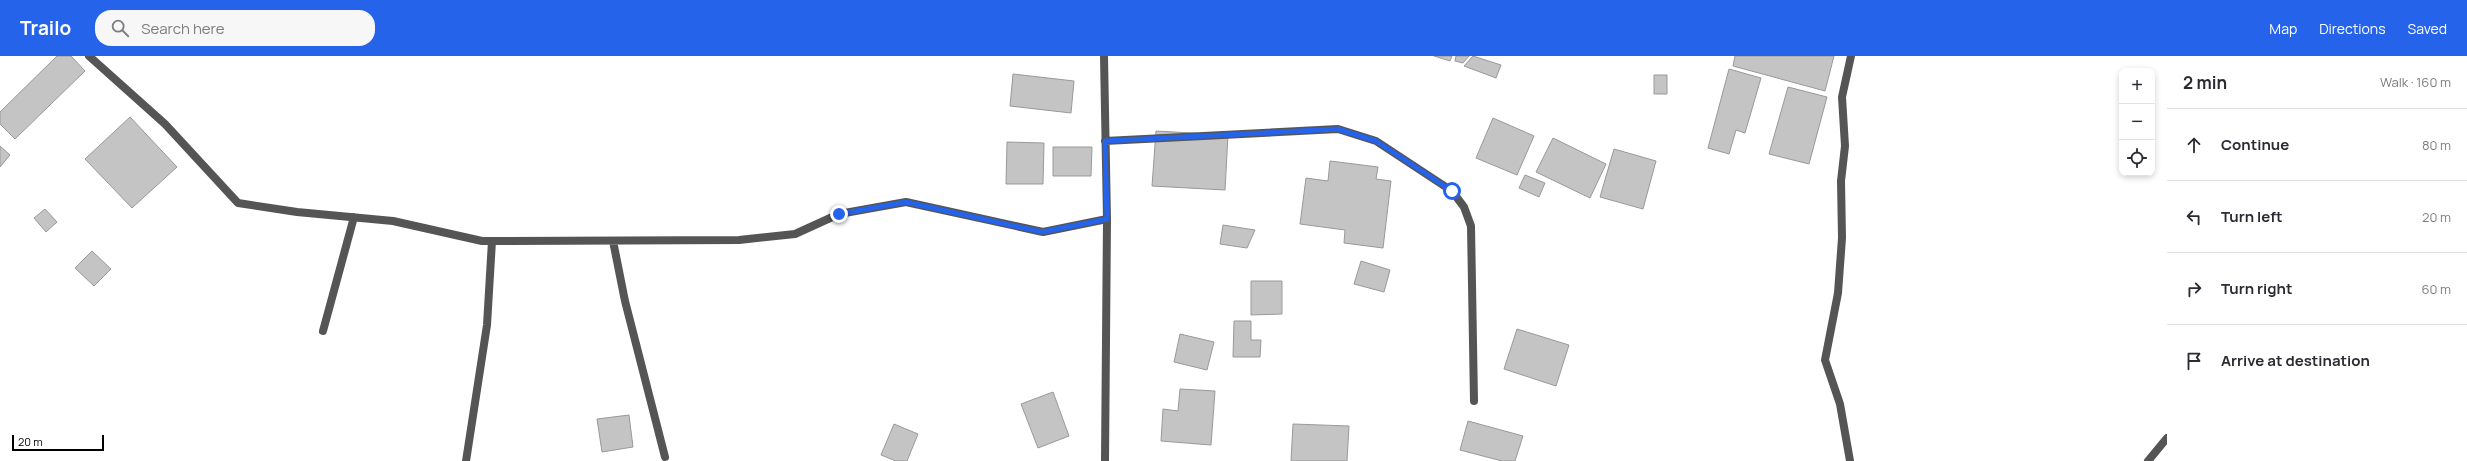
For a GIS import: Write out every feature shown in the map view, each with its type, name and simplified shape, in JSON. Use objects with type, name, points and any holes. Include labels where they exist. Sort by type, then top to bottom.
[{"type":"street","points":[[88,56],[165,124],[238,203],[393,221],[482,241],[739,240],[795,234],[839,214],[906,202],[1042,232],[1107,219]]},
{"type":"street","points":[[1104,56],[1107,219],[1105,461]]},
{"type":"street","points":[[1850,461],[1840,404],[1825,360],[1838,293],[1842,238],[1841,181],[1845,146],[1842,97],[1852,56]]},
{"type":"street","points":[[1105,141],[1338,129],[1376,141],[1452,191],[1464,207],[1471,226],[1474,401]]},
{"type":"street","points":[[323,331],[354,217]]},
{"type":"street","points":[[466,461],[487,325],[492,240]]},
{"type":"street","points":[[613,241],[625,301],[665,457]]},
{"type":"street","points":[[2148,461],[2167,438]]},
{"type":"building","points":[[57,56],[71,56],[85,71],[15,139],[0,124],[0,112]]},
{"type":"building","points":[[1434,56],[1452,56],[1450,61]]},
{"type":"building","points":[[1456,56],[1469,56],[1463,63],[1455,61]]},
{"type":"building","points":[[1473,56],[1501,65],[1496,78],[1464,66]]},
{"type":"building","points":[[1735,56],[1834,56],[1825,91],[1733,66]]},
{"type":"building","points":[[1729,69],[1761,78],[1745,133],[1736,130],[1729,154],[1708,148]]},
{"type":"building","points":[[1013,74],[1074,81],[1071,113],[1010,106]]},
{"type":"building","points":[[1654,75],[1667,75],[1667,94],[1654,94]]},
{"type":"building","points":[[1788,87],[1827,97],[1809,164],[1769,154]]},
{"type":"building","points":[[130,117],[177,167],[132,208],[85,159]]},
{"type":"building","points":[[1493,118],[1534,136],[1517,175],[1476,158]]},
{"type":"building","points":[[1156,131],[1228,135],[1225,190],[1152,186]]},
{"type":"building","points":[[1553,138],[1606,164],[1590,198],[1536,172]]},
{"type":"building","points":[[1007,142],[1044,143],[1043,184],[1006,184]]},
{"type":"building","points":[[0,146],[10,155],[0,167]]},
{"type":"building","points":[[1053,147],[1092,147],[1091,176],[1053,176]]},
{"type":"building","points":[[1614,149],[1656,161],[1643,209],[1600,197]]},
{"type":"building","points":[[1330,161],[1378,167],[1376,179],[1391,181],[1383,248],[1344,243],[1345,230],[1300,224],[1306,178],[1328,181]]},
{"type":"building","points":[[1525,175],[1545,183],[1539,197],[1519,188]]},
{"type":"building","points":[[45,209],[57,222],[46,232],[34,218]]},
{"type":"building","points":[[1223,225],[1255,230],[1247,248],[1220,244]]},
{"type":"building","points":[[92,251],[111,269],[94,286],[75,268]]},
{"type":"building","points":[[1361,261],[1390,270],[1384,292],[1354,284]]},
{"type":"building","points":[[1251,281],[1282,281],[1282,314],[1251,315]]},
{"type":"building","points":[[1234,321],[1251,321],[1251,340],[1261,340],[1260,357],[1233,357]]},
{"type":"building","points":[[1517,329],[1569,345],[1556,386],[1504,369]]},
{"type":"building","points":[[1180,334],[1214,342],[1207,370],[1174,362]]},
{"type":"building","points":[[1180,389],[1215,391],[1211,445],[1161,441],[1163,409],[1178,411]]},
{"type":"building","points":[[1053,392],[1069,436],[1038,448],[1021,404]]},
{"type":"building","points":[[629,415],[633,447],[602,452],[597,419]]},
{"type":"building","points":[[1468,421],[1523,436],[1515,461],[1502,461],[1460,450]]},
{"type":"building","points":[[894,424],[918,434],[907,461],[896,461],[881,455]]},
{"type":"building","points":[[1293,424],[1349,426],[1347,461],[1291,461]]},
{"type":"route","points":[[839,214],[906,202],[1042,232],[1107,219],[1105,141],[1338,129],[1358,134],[1376,141],[1452,191]]}]
